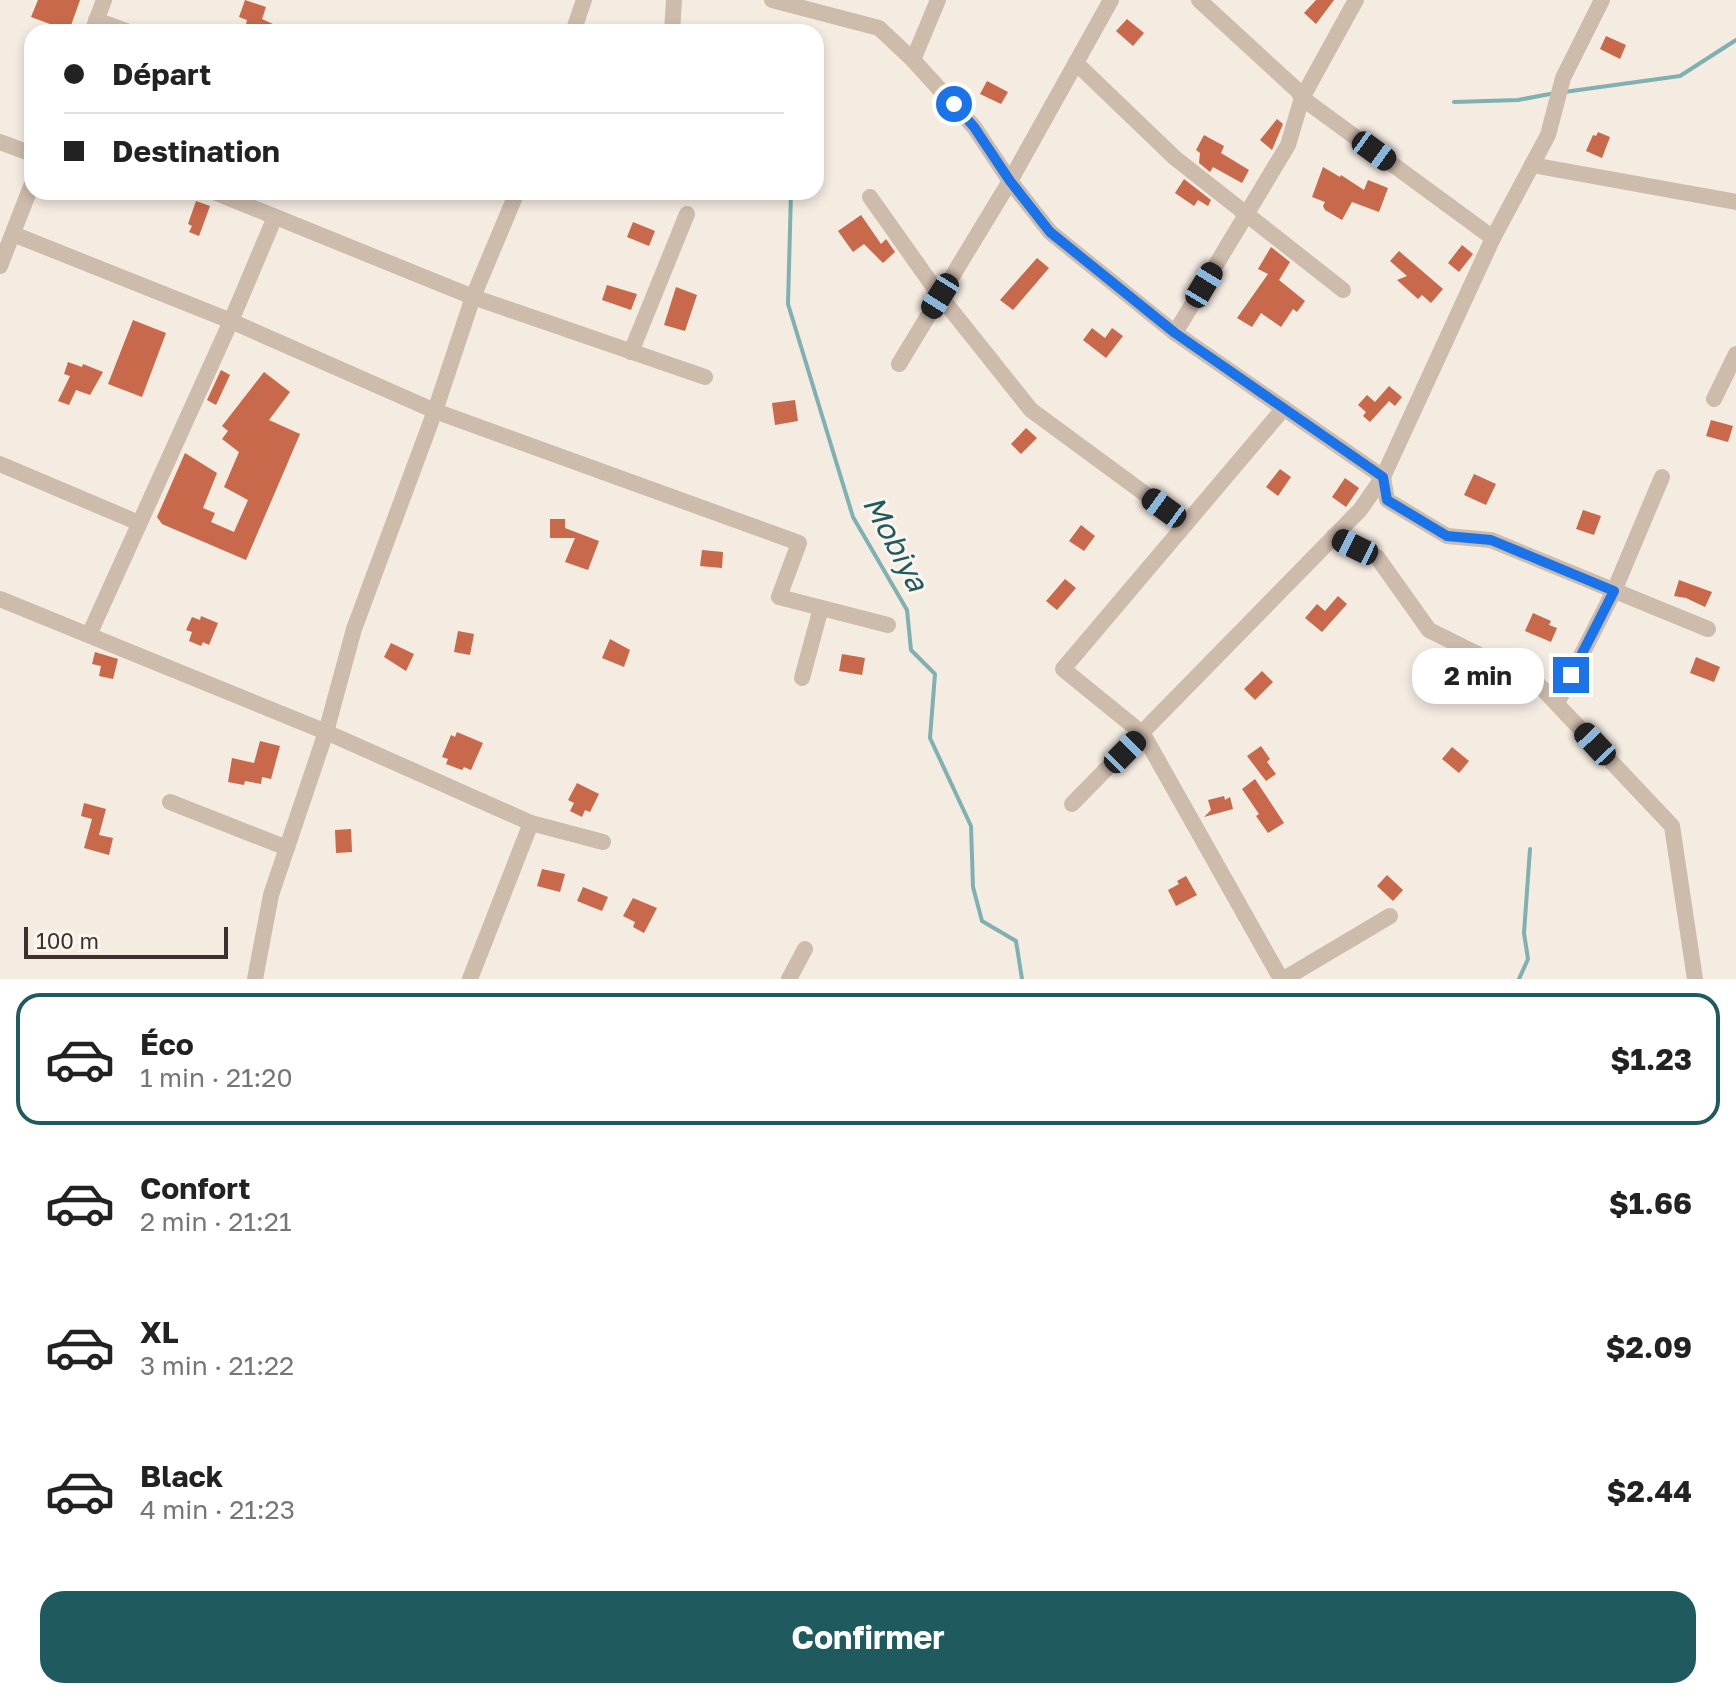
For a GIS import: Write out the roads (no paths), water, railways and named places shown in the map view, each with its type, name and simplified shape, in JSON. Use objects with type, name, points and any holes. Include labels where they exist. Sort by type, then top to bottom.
[{"type":"street","points":[[95,24],[104,0]]},
{"type":"street","points":[[576,24],[584,0]]},
{"type":"street","points":[[672,24],[674,0]]},
{"type":"street","points":[[772,0],[879,28],[974,127],[1010,181],[1050,232],[1175,333],[1383,477],[1387,500],[1447,536],[1491,540],[1708,629]]},
{"type":"street","points":[[913,60],[938,0]]},
{"type":"street","points":[[899,364],[1010,181],[1111,0]]},
{"type":"street","points":[[1199,0],[1302,98],[1493,238]]},
{"type":"street","points":[[1175,333],[1288,145],[1302,98],[1356,0]]},
{"type":"street","points":[[1072,804],[1360,510],[1383,477],[1493,238],[1548,135],[1563,78],[1602,0]]},
{"type":"street","points":[[1076,63],[1175,158],[1343,290]]},
{"type":"street","points":[[0,142],[24,151]]},
{"type":"street","points":[[1532,165],[1736,202]]},
{"type":"street","points":[[870,197],[940,296],[1031,410],[1186,524]]},
{"type":"street","points":[[0,266],[26,200]]},
{"type":"street","points":[[234,200],[473,297],[705,377]]},
{"type":"street","points":[[255,979],[271,895],[326,732],[354,629],[435,411],[473,297],[514,200]]},
{"type":"street","points":[[631,352],[687,214]]},
{"type":"street","points":[[89,635],[275,217]]},
{"type":"street","points":[[13,234],[231,321],[435,411],[799,543],[779,597],[888,625]]},
{"type":"street","points":[[1714,399],[1736,354]]},
{"type":"street","points":[[1284,408],[1063,669],[1143,734],[1282,979],[1390,916]]},
{"type":"street","points":[[0,464],[139,523]]},
{"type":"street","points":[[1557,703],[1614,591],[1662,477]]},
{"type":"street","points":[[1334,536],[1377,557],[1429,630],[1538,684],[1672,826],[1695,979]]},
{"type":"street","points":[[0,599],[326,732],[531,823],[603,842]]},
{"type":"street","points":[[802,678],[821,608]]},
{"type":"street","points":[[170,802],[287,848]]},
{"type":"street","points":[[470,979],[531,823]]},
{"type":"street","points":[[789,979],[805,949]]},
{"type":"waterway","points":[[1564,92],[1680,76],[1736,40]]},
{"type":"waterway","points":[[1454,102],[1518,100],[1555,93]]},
{"type":"waterway","name":"Mobiya","points":[[791,200],[788,304],[853,517],[907,610],[911,650],[935,674],[930,738],[971,826],[973,887],[982,921],[1016,941],[1022,979]]},
{"type":"waterway","points":[[1519,979],[1528,959],[1524,933],[1530,849]]}]
